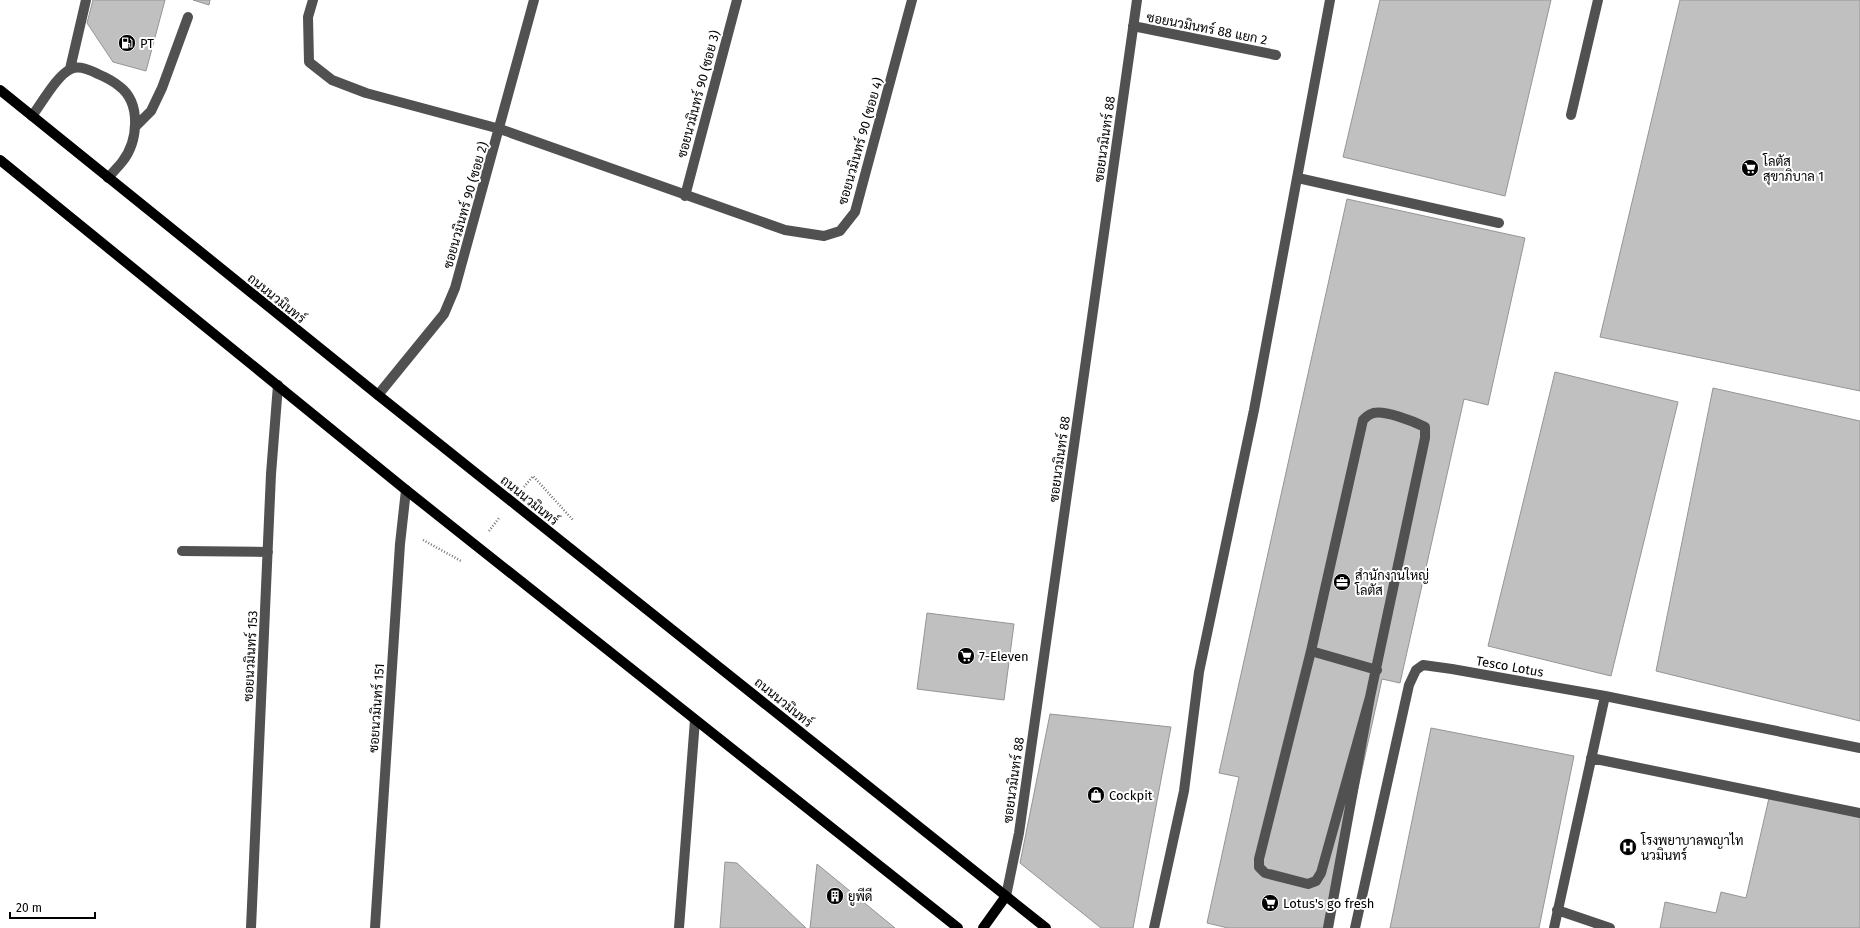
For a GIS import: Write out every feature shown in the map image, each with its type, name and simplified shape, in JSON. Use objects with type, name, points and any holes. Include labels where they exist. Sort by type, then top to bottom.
[{"type":"main road","name":"ถนนนวมินทร์","points":[[0,90],[378,396],[1046,928]]},
{"type":"main road","points":[[0,160],[406,490],[958,928]]},
{"type":"main road","points":[[983,928],[1006,896]]},
{"type":"street","points":[[70,69],[86,0]]},
{"type":"street","name":"ซอยนวมินทร์ 90 (ซอย 4)","points":[[313,0],[308,17],[309,62],[332,80],[366,93],[500,129],[685,196],[785,230],[824,236],[840,231],[855,212],[912,0]]},
{"type":"street","name":"ซอยนวมินทร์ 90 (ซอย 2)","points":[[378,396],[444,314],[455,288],[500,129],[534,0]]},
{"type":"street","name":"ซอยนวมินทร์ 90 (ซอย 3)","points":[[685,196],[737,0]]},
{"type":"street","name":"ซอยนวมินทร์ 88","points":[[1006,896],[1019,833],[1136,0]]},
{"type":"street","points":[[1154,928],[1184,791],[1199,672],[1254,410],[1330,0]]},
{"type":"street","points":[[1571,115],[1598,0]]},
{"type":"street","points":[[135,127],[151,111],[162,88],[188,17]]},
{"type":"street","name":"ซอยนวมินทร์ 88 แยก 2","points":[[1133,26],[1276,55]]},
{"type":"street","points":[[32,116],[57,82],[70,69],[78,67],[94,72],[120,86],[130,102],[135,127],[129,151],[123,161],[108,178]]},
{"type":"street","points":[[1298,178],[1499,223]]},
{"type":"street","name":"ซอยนวมินทร์ 153","points":[[251,928],[271,474],[278,385]]},
{"type":"street","points":[[1380,412],[1416,422],[1425,427],[1425,438],[1377,670],[1321,873],[1316,882],[1308,884],[1265,873],[1259,867],[1258,859],[1311,651],[1363,420],[1371,414],[1380,412]]},
{"type":"street","name":"ซอยนวมินทร์ 151","points":[[375,928],[400,544],[406,490]]},
{"type":"street","points":[[182,551],[268,552]]},
{"type":"street","points":[[1311,651],[1377,670]]},
{"type":"street","name":"Tesco Lotus","points":[[1355,928],[1409,685],[1416,670],[1424,665],[1604,696],[1860,748]]},
{"type":"street","points":[[1554,928],[1604,696]]},
{"type":"street","points":[[1328,928],[1370,697]]},
{"type":"street","points":[[679,928],[695,720]]},
{"type":"street","points":[[1591,758],[1860,813]]},
{"type":"street","points":[[1557,910],[1610,928]]},
{"type":"path","points":[[523,488],[534,476],[574,520]]},
{"type":"path","points":[[488,532],[503,513]]},
{"type":"path","points":[[423,540],[463,562]]},
{"type":"building","name":"PT","points":[[93,0],[165,0],[146,71],[113,62],[87,23]]},
{"type":"building","points":[[193,0],[210,0],[209,5]]},
{"type":"building","points":[[1380,0],[1551,0],[1505,196],[1343,157]]},
{"type":"building","name":"โลตัส สุขาภิบาล 1","points":[[1680,0],[1860,0],[1860,391],[1600,337]]},
{"type":"building","name":"สำนักงานใหญ่ โลตัส","points":[[1347,199],[1525,238],[1488,405],[1464,399],[1400,683],[1382,679],[1327,928],[1228,928],[1207,923],[1239,777],[1219,773]]},
{"type":"building","points":[[1555,372],[1678,402],[1611,676],[1488,646]]},
{"type":"building","points":[[1713,388],[1860,421],[1860,721],[1656,671]]},
{"type":"building","name":"7-Eleven","points":[[927,613],[1014,624],[1004,700],[917,689]]},
{"type":"building","name":"Cockpit","points":[[1050,714],[1171,727],[1133,928],[1101,928],[1020,863]]},
{"type":"building","points":[[1431,728],[1574,756],[1539,928],[1390,928]]},
{"type":"building","points":[[1769,798],[1860,817],[1860,928],[1660,928],[1665,902],[1716,913],[1721,892],[1746,898]]},
{"type":"building","points":[[725,862],[737,863],[806,928],[720,928]]},
{"type":"building","name":"ยูพีดี","points":[[817,864],[895,928],[810,928]]},
{"type":"place","name":"PT","points":[[127,43]]},
{"type":"place","name":"โลตัส สุขาภิบาล 1","points":[[1750,168]]},
{"type":"place","name":"สำนักงานใหญ่ โลตัส","points":[[1342,582]]},
{"type":"place","name":"7-Eleven","points":[[966,656]]},
{"type":"place","name":"Cockpit","points":[[1096,795]]},
{"type":"place","name":"โรงพยาบาลพญาไท นวมินทร์","points":[[1628,847]]},
{"type":"place","name":"ยูพีดี","points":[[835,896]]},
{"type":"place","name":"Lotus's go fresh","points":[[1270,903]]}]
